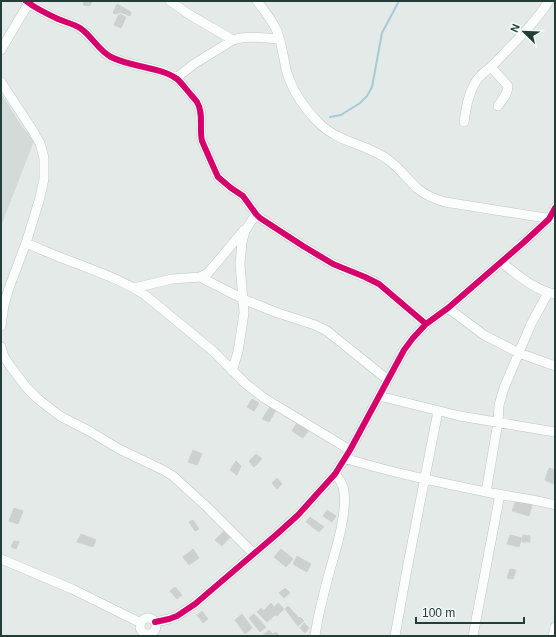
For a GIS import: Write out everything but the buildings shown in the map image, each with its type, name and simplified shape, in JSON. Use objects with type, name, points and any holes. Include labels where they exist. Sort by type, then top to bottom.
[{"type":"street","points":[[170,1],[190,15],[233,40]]},
{"type":"street","points":[[257,1],[276,30],[288,76],[293,89],[318,122],[331,133],[343,140],[359,145],[384,157],[396,166],[419,190],[434,198],[452,203],[552,219]]},
{"type":"street","points":[[464,122],[470,93],[475,83],[480,76],[491,67],[519,38],[549,1]]},
{"type":"street","points":[[1,50],[28,2],[50,15],[81,29],[112,58],[161,72],[176,78],[199,106],[200,135],[216,173],[221,180],[234,191],[243,196],[260,218],[333,264],[365,276],[379,284],[426,324]]},
{"type":"street","points":[[176,78],[194,64],[233,40],[240,38],[279,39]]},
{"type":"street","points":[[491,67],[508,86],[506,95],[498,106]]},
{"type":"street","points":[[1,82],[40,143],[44,158],[44,180],[39,201],[26,243],[9,288],[4,305],[1,326]]},
{"type":"street","points":[[155,622],[169,619],[195,604],[298,515],[335,474],[350,450],[404,350],[413,338],[426,324],[448,308],[552,219],[555,208]]},
{"type":"street","points":[[134,288],[172,279],[200,277],[208,274],[248,226],[256,214]]},
{"type":"street","points":[[232,371],[238,352],[244,320],[244,299],[240,264],[243,237],[248,226]]},
{"type":"street","points":[[26,243],[122,282],[145,295],[212,351],[246,384],[264,398],[350,450]]},
{"type":"street","points":[[486,492],[498,422],[499,405],[504,388],[531,324],[551,294],[522,279],[501,262]]},
{"type":"street","points":[[200,277],[244,299],[275,312],[315,325],[327,331],[388,380]]},
{"type":"street","points":[[448,308],[480,332],[519,353],[555,366]]},
{"type":"street","points":[[1,347],[4,357],[11,367],[26,387],[38,399],[60,416],[119,449],[173,476],[208,508],[254,554]]},
{"type":"street","points":[[379,396],[460,416],[555,432]]},
{"type":"street","points":[[395,636],[438,411]]},
{"type":"street","points":[[344,458],[425,480],[541,501],[555,505]]},
{"type":"street","points":[[315,636],[320,608],[336,551],[345,500],[341,480],[335,474]]},
{"type":"street","points":[[473,636],[500,494]]},
{"type":"street","points":[[1,559],[72,589],[140,623]]},
{"type":"street","points":[[146,618],[149,618],[153,619],[156,626],[150,634],[141,630],[140,623],[146,618]]},
{"type":"street","points":[[553,636],[555,627]]},
{"type":"shaded area","points":[[1,93],[21,125],[34,141],[1,226]]},
{"type":"waterway","points":[[330,117],[341,115],[360,103],[367,96],[372,87],[382,33],[399,1]]},
{"type":"cycle path","points":[[26,1],[50,15],[80,28],[102,51],[111,57],[127,63],[154,69],[177,79],[196,100],[199,106],[202,141],[218,177],[243,196],[260,218],[333,264],[379,284],[426,324]]},
{"type":"cycle path","points":[[155,622],[177,616],[195,604],[298,515],[335,474],[350,450],[404,350],[413,338],[426,324],[448,308],[523,243],[549,219],[555,208]]}]
